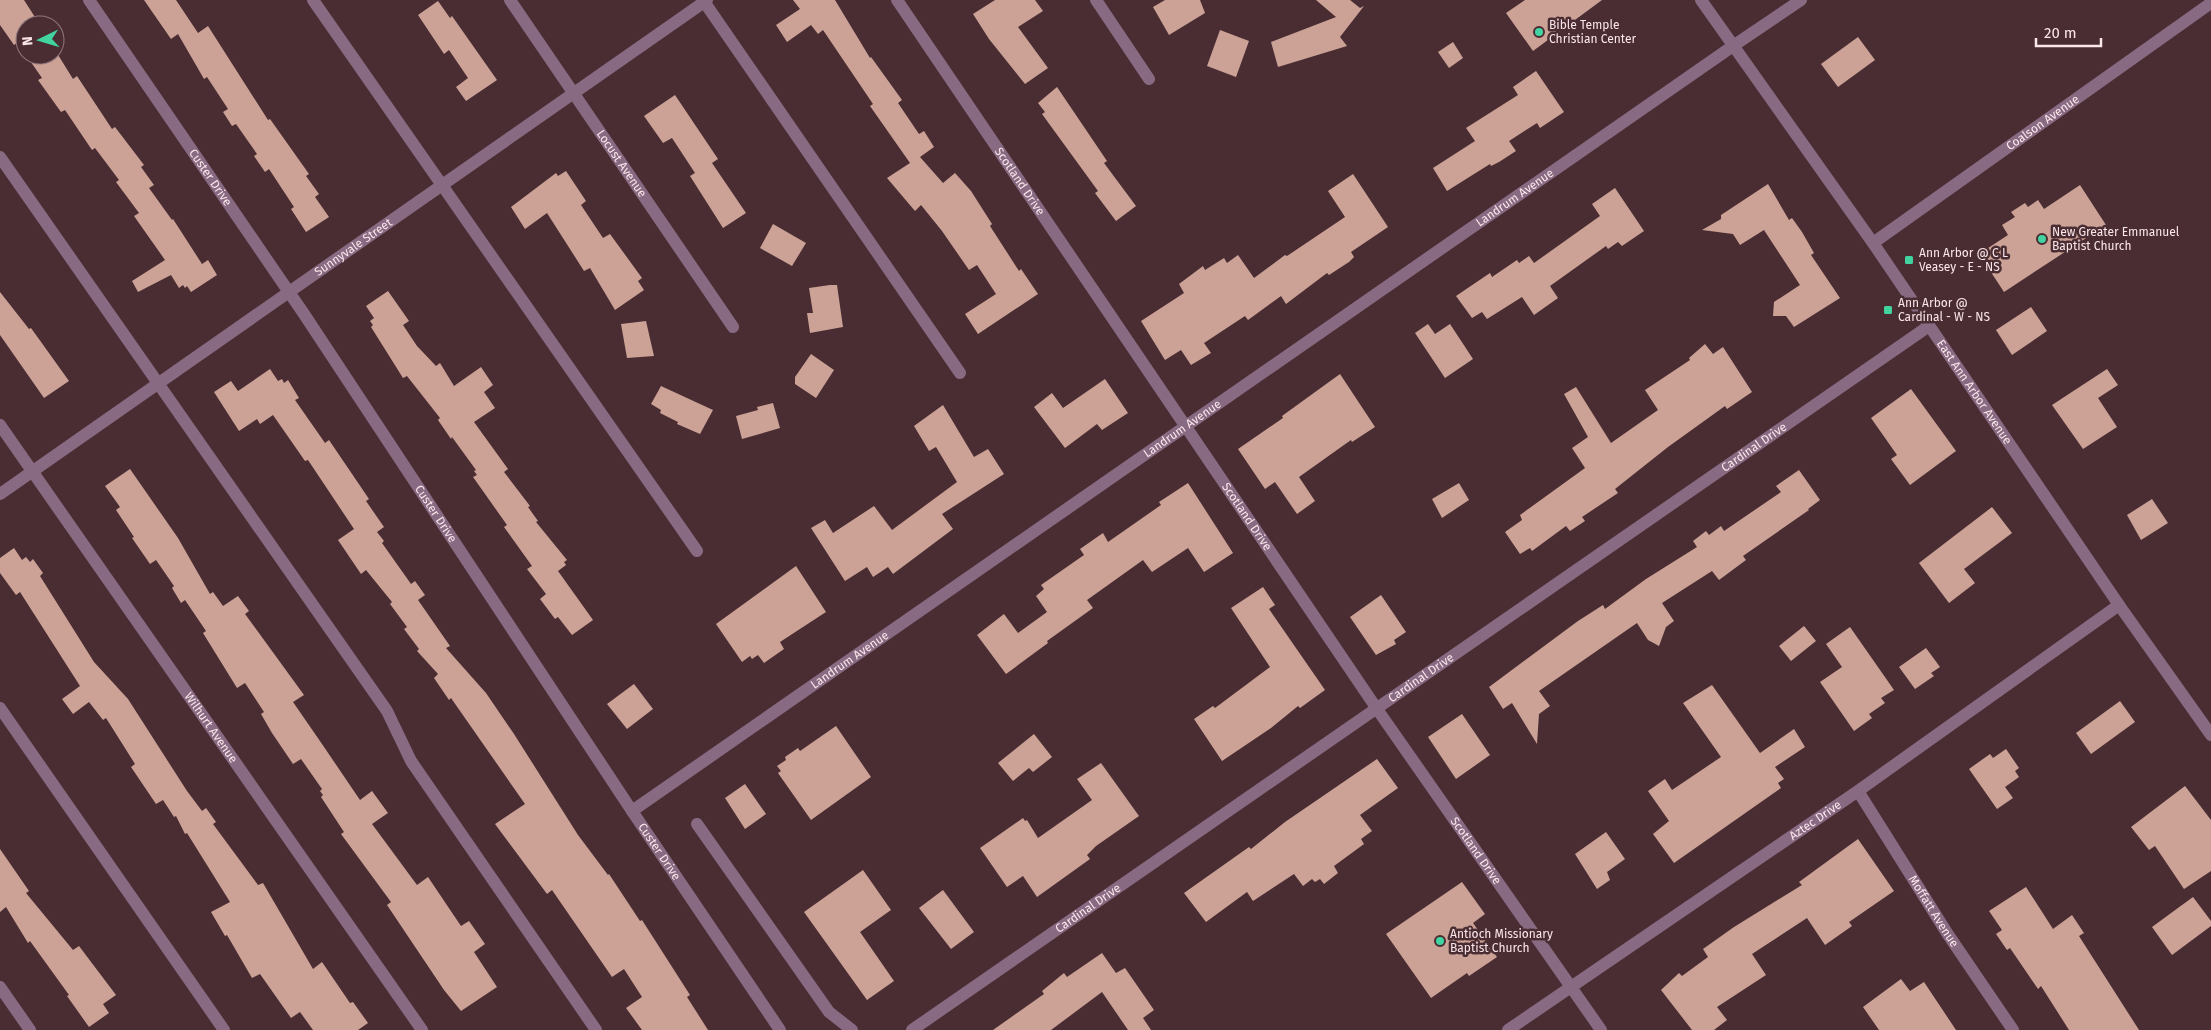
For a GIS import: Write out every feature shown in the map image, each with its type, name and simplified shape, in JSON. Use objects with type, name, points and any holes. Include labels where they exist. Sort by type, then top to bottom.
[{"type":"street","name":"Custer Drive","points":[[89,0],[289,294],[632,811],[780,1030]]},
{"type":"street","points":[[313,0],[697,551]]},
{"type":"street","name":"Locust Avenue","points":[[510,0],[733,327]]},
{"type":"street","name":"Scotland Drive","points":[[897,0],[1377,709],[1601,1030]]},
{"type":"street","points":[[1096,0],[1149,79]]},
{"type":"street","name":"East Ann Arbor Avenue","points":[[1702,0],[1873,243],[2119,605],[2211,735]]},
{"type":"street","name":"Landrum Avenue","points":[[632,811],[1801,0]]},
{"type":"street","name":"Sunnyvale Street","points":[[0,494],[289,294],[705,1]]},
{"type":"street","points":[[705,1],[960,374]]},
{"type":"street","name":"Coalson Avenue","points":[[1873,243],[2211,3]]},
{"type":"street","points":[[0,158],[387,712],[411,761],[596,1030]]},
{"type":"street","name":"Cardinal Drive","points":[[912,1030],[1929,326]]},
{"type":"street","name":"Wilhurt Avenue","points":[[0,425],[422,1030]]},
{"type":"street","name":"Aztec Drive","points":[[1508,1030],[1858,791],[2119,605]]},
{"type":"street","points":[[0,708],[224,1030]]},
{"type":"street","name":"Moffatt Avenue","points":[[1858,791],[1947,933],[2012,1030]]},
{"type":"street","points":[[697,824],[830,1012],[852,1030]]},
{"type":"street","points":[[0,988],[30,1030]]},
{"type":"building","points":[[0,0],[24,0],[34,15],[15,15],[14,45],[0,25]]},
{"type":"building","points":[[144,0],[176,0],[198,33],[208,26],[268,120],[270,119],[309,174],[306,176],[319,194],[315,197],[329,217],[306,232],[291,209],[294,207],[269,169],[265,172],[254,156],[257,154],[236,124],[232,126],[223,112],[228,109],[207,77],[204,79],[178,34],[171,39]]},
{"type":"building","points":[[793,0],[835,0],[870,58],[902,100],[898,103],[919,134],[924,131],[934,147],[920,157],[943,183],[955,173],[971,191],[992,224],[990,226],[1019,271],[1021,269],[1038,294],[978,334],[965,314],[996,294],[977,265],[969,270],[921,205],[915,211],[887,178],[910,163],[870,106],[873,104],[823,30],[818,34],[811,25],[787,42],[776,25],[800,9]]},
{"type":"building","points":[[995,0],[1035,0],[1043,11],[1018,27],[1048,68],[1025,84],[989,39],[973,14]]},
{"type":"building","points":[[1165,0],[1200,0],[1205,13],[1169,35],[1153,7]]},
{"type":"building","points":[[1316,0],[1350,0],[1360,8],[1364,6],[1340,37],[1347,46],[1278,67],[1271,42],[1336,17]]},
{"type":"building","name":"Bible Temple Christian Center","points":[[1525,0],[1602,0],[1533,51],[1506,13]]},
{"type":"building","points":[[438,1],[450,18],[452,16],[497,80],[466,101],[456,87],[468,78],[449,50],[444,54],[418,15]]},
{"type":"building","points":[[1220,30],[1249,41],[1236,77],[1207,66]]},
{"type":"building","points":[[1858,37],[1875,60],[1838,87],[1821,64]]},
{"type":"building","points":[[1453,42],[1463,58],[1449,68],[1438,52]]},
{"type":"building","points":[[33,65],[64,65],[73,79],[77,76],[112,129],[115,127],[144,165],[141,167],[154,185],[149,188],[173,219],[202,264],[208,260],[217,275],[191,292],[187,286],[185,288],[183,285],[179,288],[171,275],[138,292],[132,281],[165,260],[134,216],[139,213],[116,182],[119,180],[95,148],[92,150],[65,110],[61,112],[38,80],[42,78]]},
{"type":"building","points":[[1536,71],[1564,112],[1540,128],[1537,123],[1509,141],[1516,151],[1491,166],[1490,164],[1447,191],[1433,168],[1475,141],[1466,128],[1518,95],[1513,87]]},
{"type":"building","points":[[1057,87],[1107,161],[1104,163],[1136,206],[1116,221],[1095,193],[1098,191],[1042,114],[1045,112],[1038,103]]},
{"type":"building","points":[[675,95],[718,159],[712,163],[746,213],[723,228],[690,176],[695,173],[672,138],[663,143],[644,116]]},
{"type":"building","points":[[566,171],[586,201],[581,205],[603,238],[610,234],[642,278],[638,281],[644,290],[615,310],[590,268],[584,271],[547,213],[525,229],[511,207],[556,173],[558,176]]},
{"type":"building","points":[[1353,174],[1388,227],[1351,252],[1354,257],[1349,262],[1329,275],[1327,273],[1286,304],[1281,296],[1248,320],[1245,316],[1204,343],[1211,353],[1191,365],[1181,350],[1165,360],[1141,321],[1184,293],[1179,284],[1203,266],[1205,270],[1224,258],[1227,263],[1238,255],[1254,278],[1285,255],[1287,256],[1345,217],[1328,191]]},
{"type":"building","points":[[1768,184],[1789,220],[1792,218],[1802,232],[1814,253],[1811,255],[1840,298],[1794,327],[1786,316],[1773,316],[1774,302],[1800,285],[1764,230],[1740,245],[1733,234],[1702,230],[1721,219],[1721,215]]},
{"type":"building","name":"New Greater Emmanuel Baptist Church","points":[[2080,185],[2106,225],[2004,292],[1979,254],[2008,235],[2002,225],[2015,217],[2011,212],[2025,203],[2028,207],[2038,200],[2044,209]]},
{"type":"building","points":[[1615,188],[1644,231],[1622,246],[1618,242],[1608,249],[1606,246],[1550,286],[1558,298],[1534,315],[1522,297],[1487,319],[1482,312],[1472,318],[1456,296],[1490,273],[1492,277],[1517,260],[1519,263],[1529,256],[1534,263],[1600,216],[1592,204]]},
{"type":"building","points":[[773,224],[806,243],[792,266],[760,248]]},
{"type":"building","points":[[837,285],[843,327],[810,333],[807,313],[813,313],[809,288]]},
{"type":"building","points":[[388,291],[409,321],[403,325],[417,346],[436,366],[440,363],[454,386],[481,367],[493,385],[484,392],[495,408],[474,422],[508,469],[504,472],[530,506],[528,507],[538,521],[536,522],[567,560],[564,562],[566,565],[558,571],[593,620],[572,635],[558,617],[555,619],[540,599],[546,594],[527,569],[532,566],[504,527],[507,525],[473,477],[477,475],[474,471],[476,470],[452,437],[451,439],[438,420],[440,418],[407,376],[403,378],[371,327],[373,325],[370,321],[374,318],[366,306]]},
{"type":"building","points":[[0,292],[29,329],[31,328],[69,381],[44,398],[0,335]]},
{"type":"building","points":[[2031,307],[2047,331],[2012,355],[1996,330]]},
{"type":"building","points":[[646,321],[654,356],[627,358],[621,324]]},
{"type":"building","points":[[1428,324],[1435,334],[1450,324],[1473,359],[1445,378],[1415,333]]},
{"type":"building","points":[[1705,344],[1713,354],[1723,347],[1752,392],[1727,409],[1725,406],[1668,447],[1615,489],[1618,493],[1582,517],[1585,521],[1570,531],[1566,526],[1532,551],[1530,548],[1520,554],[1505,532],[1522,520],[1520,515],[1585,468],[1572,448],[1588,437],[1564,394],[1576,387],[1611,443],[1658,410],[1645,390],[1690,360],[1689,358]]},
{"type":"building","points":[[811,354],[834,370],[816,398],[795,384],[795,377]]},
{"type":"building","points":[[270,369],[278,381],[282,379],[284,383],[288,380],[299,398],[295,400],[325,443],[329,440],[369,499],[366,501],[384,527],[377,532],[384,541],[382,543],[411,584],[415,581],[425,595],[418,600],[450,646],[446,648],[486,693],[578,835],[609,874],[640,921],[642,920],[690,995],[687,997],[708,1030],[642,1030],[626,1008],[642,997],[624,969],[612,977],[552,890],[547,894],[495,824],[525,804],[451,698],[449,700],[434,678],[438,674],[417,651],[419,649],[404,629],[407,627],[390,604],[392,602],[366,570],[361,574],[338,540],[354,529],[308,460],[305,461],[273,415],[260,424],[257,419],[239,431],[214,392],[231,381],[238,391]]},
{"type":"building","points":[[2107,369],[2118,385],[2098,398],[2117,427],[2083,449],[2052,405]]},
{"type":"building","points":[[1340,374],[1375,427],[1352,442],[1351,440],[1299,477],[1315,501],[1297,514],[1275,482],[1265,489],[1238,449],[1283,418],[1282,416]]},
{"type":"building","points":[[1105,379],[1128,413],[1102,430],[1097,424],[1065,448],[1034,407],[1052,393],[1063,408]]},
{"type":"building","points":[[661,386],[713,410],[700,434],[677,424],[678,422],[660,413],[661,410],[651,404]]},
{"type":"building","points":[[1911,389],[1956,451],[1910,485],[1891,459],[1897,455],[1871,418]]},
{"type":"building","points":[[773,403],[780,428],[742,439],[736,416],[758,410],[757,407]]},
{"type":"building","points":[[943,405],[974,457],[988,449],[1004,474],[942,514],[953,529],[893,574],[888,567],[873,577],[867,567],[845,581],[811,528],[825,520],[833,533],[874,506],[892,530],[957,482],[936,447],[929,451],[914,426]]},
{"type":"building","points":[[130,469],[178,538],[210,594],[213,592],[223,606],[238,596],[249,611],[245,614],[304,695],[293,702],[360,800],[372,791],[388,813],[372,824],[417,885],[428,877],[461,926],[469,921],[485,944],[474,952],[497,987],[461,1011],[444,990],[387,905],[391,902],[341,834],[344,832],[321,797],[323,795],[320,791],[322,789],[301,759],[293,764],[272,733],[261,714],[264,712],[245,683],[237,688],[203,633],[206,631],[185,600],[181,603],[172,588],[174,586],[156,560],[150,564],[132,538],[134,537],[116,510],[120,507],[105,486]]},
{"type":"building","points":[[1799,470],[1820,500],[1809,510],[1743,556],[1746,560],[1719,580],[1712,571],[1662,603],[1674,621],[1666,627],[1659,646],[1648,640],[1637,623],[1539,691],[1550,706],[1539,714],[1537,744],[1512,703],[1503,709],[1489,687],[1578,621],[1603,605],[1605,609],[1646,579],[1697,547],[1693,541],[1706,531],[1709,535],[1721,526],[1724,531],[1781,492],[1776,486]]},
{"type":"building","points":[[1188,483],[1233,553],[1204,572],[1188,548],[1152,572],[1143,560],[1087,600],[1093,608],[1047,641],[1048,643],[1006,674],[977,635],[1004,614],[1018,633],[1047,612],[1036,596],[1044,589],[1041,585],[1084,555],[1080,549],[1103,533],[1108,542],[1161,505],[1159,502]]},
{"type":"building","points":[[1459,483],[1469,500],[1442,518],[1432,499]]},
{"type":"building","points":[[2152,499],[2168,523],[2141,540],[2127,515]]},
{"type":"building","points":[[1992,507],[2012,533],[1964,569],[1975,583],[1949,603],[1919,563]]},
{"type":"building","points":[[14,548],[22,560],[26,557],[30,562],[33,559],[43,573],[40,576],[94,662],[128,699],[187,791],[202,811],[206,808],[216,822],[213,824],[258,885],[263,883],[313,969],[322,962],[350,1003],[353,1002],[368,1023],[358,1030],[313,1030],[300,1012],[291,1018],[260,974],[252,978],[211,912],[230,902],[187,833],[185,834],[176,816],[174,817],[163,800],[156,804],[131,767],[135,764],[106,718],[103,720],[89,702],[73,714],[62,699],[80,686],[20,592],[16,595],[0,573],[0,558]]},
{"type":"building","points":[[796,566],[826,612],[780,642],[784,649],[764,663],[758,655],[752,659],[750,656],[742,662],[716,624]]},
{"type":"building","points":[[1263,587],[1275,605],[1269,609],[1325,690],[1300,708],[1298,706],[1271,728],[1222,761],[1194,719],[1213,706],[1215,708],[1270,667],[1231,608]]},
{"type":"building","points":[[1381,595],[1406,632],[1394,640],[1396,644],[1376,655],[1350,617]]},
{"type":"building","points":[[1804,626],[1816,641],[1791,661],[1779,646]]},
{"type":"building","points":[[1850,627],[1894,690],[1881,698],[1885,703],[1869,714],[1872,718],[1854,731],[1820,682],[1842,667],[1826,644]]},
{"type":"building","points":[[1926,648],[1940,667],[1931,673],[1934,676],[1915,689],[1899,667]]},
{"type":"building","points":[[634,684],[653,709],[627,729],[607,704]]},
{"type":"building","points":[[1712,685],[1760,753],[1794,729],[1805,747],[1775,767],[1784,779],[1778,783],[1781,788],[1674,863],[1653,834],[1669,821],[1648,791],[1665,779],[1672,790],[1721,757],[1683,703]]},
{"type":"building","points":[[2120,701],[2135,722],[2091,754],[2076,733]]},
{"type":"building","points":[[1462,714],[1490,755],[1456,779],[1428,737]]},
{"type":"building","points":[[836,726],[871,777],[811,820],[778,773],[781,771],[777,766],[786,760],[785,757],[798,748],[800,751]]},
{"type":"building","points":[[1034,734],[1052,757],[1033,772],[1029,768],[1013,781],[998,763]]},
{"type":"building","points":[[2006,749],[2019,768],[2015,771],[2019,777],[2005,787],[2013,798],[1997,809],[1969,769],[1990,754],[1993,758]]},
{"type":"building","points":[[1377,759],[1398,788],[1360,815],[1372,831],[1361,839],[1364,844],[1334,866],[1338,873],[1324,884],[1320,879],[1315,882],[1312,879],[1303,886],[1294,874],[1253,901],[1247,892],[1206,922],[1184,893],[1249,847],[1251,849],[1285,822]]},
{"type":"building","points":[[1101,763],[1139,816],[1096,846],[1087,855],[1090,859],[1037,897],[1023,876],[1007,887],[980,848],[1023,818],[1025,821],[1027,820],[1038,838],[1092,800],[1077,779]]},
{"type":"building","points":[[745,784],[766,814],[745,829],[725,798]]},
{"type":"building","points":[[2185,786],[2211,820],[2211,871],[2184,889],[2155,846],[2149,850],[2131,827]]},
{"type":"building","points":[[1606,832],[1625,859],[1607,872],[1610,880],[1597,889],[1575,854]]},
{"type":"building","points":[[1858,839],[1894,891],[1849,922],[1852,926],[1825,945],[1807,918],[1752,954],[1766,975],[1717,1007],[1727,1020],[1714,1030],[1692,1030],[1661,990],[1679,973],[1682,976],[1708,957],[1703,949],[1734,927],[1802,885],[1799,882]]},
{"type":"building","points":[[0,849],[29,891],[26,893],[73,950],[79,946],[116,995],[103,1004],[109,1013],[89,1027],[67,996],[69,995],[30,941],[28,943],[6,907],[0,912]]},
{"type":"building","points":[[863,870],[891,910],[860,932],[894,981],[867,1000],[804,912]]},
{"type":"building","points":[[1462,882],[1485,914],[1473,923],[1497,957],[1469,976],[1467,973],[1431,998],[1386,934]]},
{"type":"building","points":[[2026,887],[2053,929],[2072,915],[2084,933],[2079,936],[2139,1030],[2069,1030],[2041,986],[2038,989],[2010,948],[2007,950],[1996,934],[2002,930],[1989,911]]},
{"type":"building","points":[[943,890],[974,932],[951,949],[919,908]]},
{"type":"building","points":[[2193,897],[2211,921],[2211,926],[2172,955],[2152,927]]},
{"type":"building","points":[[1102,953],[1116,973],[1125,968],[1154,1010],[1143,1018],[1151,1030],[1128,1030],[1102,992],[1051,1030],[993,1030],[1044,994],[1042,991],[1064,973],[1067,977]]},
{"type":"building","points":[[1901,979],[1910,991],[1924,982],[1956,1030],[1879,1030],[1863,1007]]},
{"type":"place","name":"Bible Temple Christian Center","points":[[1539,32]]},
{"type":"place","name":"New Greater Emmanuel Baptist Church","points":[[2042,239]]},
{"type":"place","name":"Ann Arbor @ C L Veasey - E - NS","points":[[1909,260]]},
{"type":"place","name":"Ann Arbor @ Cardinal - W - NS","points":[[1888,310]]},
{"type":"place","name":"Antioch Missionary Baptist Church","points":[[1440,941]]}]
